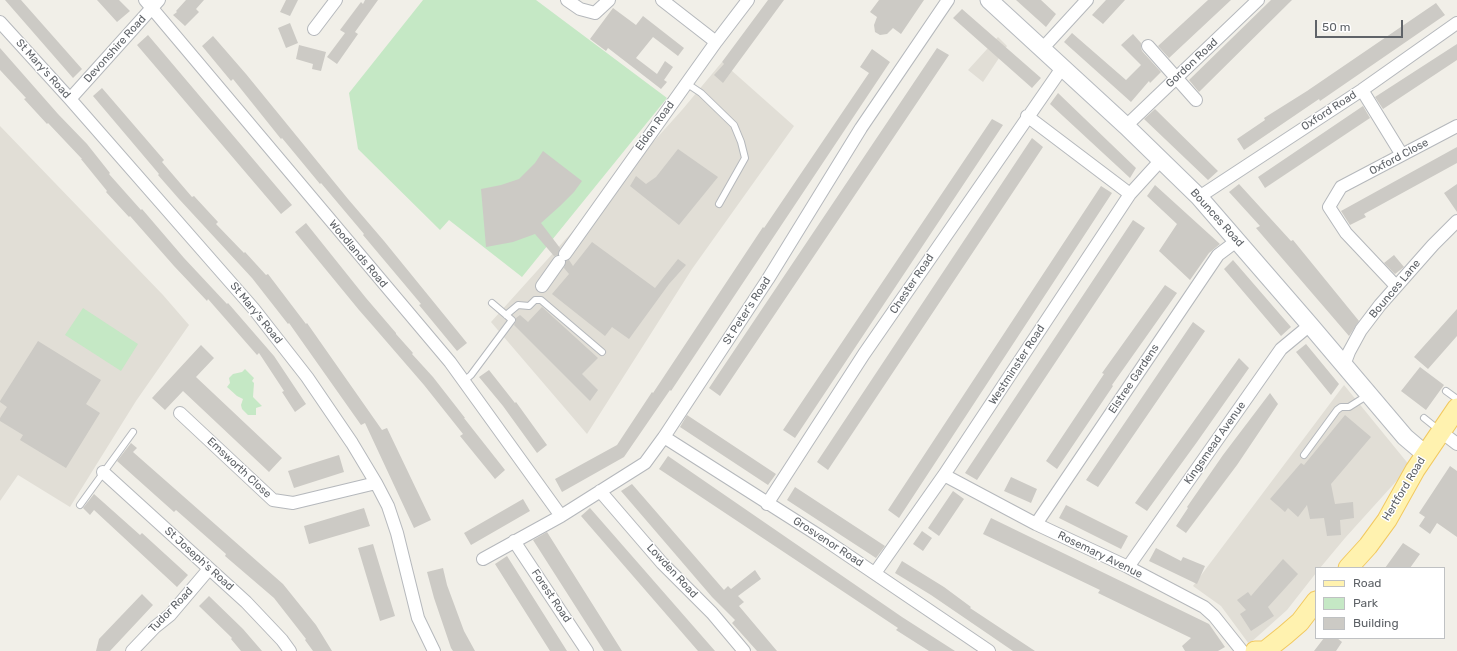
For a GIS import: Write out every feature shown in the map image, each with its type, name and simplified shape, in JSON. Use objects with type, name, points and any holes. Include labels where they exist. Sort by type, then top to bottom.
[{"type":"main road","name":"Hertford Road","points":[[1349,567],[1368,546],[1387,520],[1406,484],[1440,431],[1457,408]]},
{"type":"main road","points":[[1255,651],[1258,642],[1263,638],[1292,616],[1311,607]]},
{"type":"street","points":[[314,29],[336,0]]},
{"type":"street","points":[[567,0],[580,9],[595,13],[609,0]]},
{"type":"street","points":[[662,0],[716,42]]},
{"type":"street","name":"Eldon Road","points":[[542,286],[686,83],[748,0]]},
{"type":"street","name":"St Peter's Road","points":[[483,559],[561,516],[645,463],[664,437],[768,279],[861,128],[948,0]]},
{"type":"street","name":"Bounces Road","points":[[989,0],[1126,126],[1199,197],[1238,240],[1404,437],[1425,454]]},
{"type":"street","points":[[1042,49],[1088,0]]},
{"type":"street","name":"Gordon Road","points":[[1126,126],[1258,0]]},
{"type":"street","name":"Devonshire Road","points":[[70,99],[152,3]]},
{"type":"street","name":"Woodlands Road","points":[[152,3],[450,362],[561,516]]},
{"type":"street","name":"St Mary's Road","points":[[0,22],[70,99],[253,308],[307,377],[352,443],[388,506],[397,533],[418,618],[434,651]]},
{"type":"street","name":"Oxford Road","points":[[1199,197],[1362,90],[1457,23]]},
{"type":"street","points":[[1148,46],[1196,100]]},
{"type":"street","name":"Chester Road","points":[[767,504],[864,354],[1027,116],[1062,68]]},
{"type":"street","points":[[1362,90],[1402,155]]},
{"type":"street","points":[[1027,116],[1130,194]]},
{"type":"street","name":"Oxford Close","points":[[1396,286],[1346,233],[1329,207],[1341,187],[1457,126]]},
{"type":"street","name":"Westminster Road","points":[[875,573],[944,475],[1130,194],[1161,160]]},
{"type":"street","name":"Bounces Lane","points":[[1344,365],[1361,330],[1380,305],[1433,245],[1457,221]]},
{"type":"street","name":"Elstree Gardens","points":[[1036,524],[1218,255],[1238,240]]},
{"type":"street","name":"Kingsmead Avenue","points":[[1128,567],[1281,349],[1310,325]]},
{"type":"street","name":"Emsworth Close","points":[[180,413],[273,500],[293,503],[376,483]]},
{"type":"street","points":[[1440,431],[1457,444]]},
{"type":"street","name":"Grosvenor Road","points":[[664,437],[875,573],[989,651]]},
{"type":"street","name":"St Joseph's Road","points":[[103,472],[246,602],[290,651]]},
{"type":"street","name":"Rosemary Avenue","points":[[944,475],[1036,524],[1128,567],[1204,607],[1214,616],[1242,651]]},
{"type":"street","name":"Lowden Road","points":[[600,491],[662,563],[712,613],[744,651]]},
{"type":"street","name":"Forest Road","points":[[514,541],[587,651]]},
{"type":"street","name":"Tudor Road","points":[[132,651],[155,627],[170,615],[209,569]]},
{"type":"lane","points":[[686,83],[701,93],[734,125],[741,142],[745,158],[719,204]]},
{"type":"lane","points":[[506,315],[518,305],[529,306],[535,300],[541,300],[602,352]]},
{"type":"lane","points":[[464,381],[471,375],[508,328],[512,320],[492,303]]},
{"type":"lane","points":[[1446,391],[1457,399]]},
{"type":"lane","points":[[1304,455],[1337,410],[1341,407],[1349,407],[1368,395]]},
{"type":"lane","points":[[1424,418],[1440,431]]},
{"type":"lane","points":[[80,505],[132,432]]},
{"type":"shaded area","points":[[998,37],[1007,46],[983,82],[968,70]]},
{"type":"shaded area","points":[[722,62],[794,126],[692,269],[587,434],[491,322],[682,110]]},
{"type":"shaded area","points":[[0,126],[163,295],[189,325],[136,401],[70,507],[18,475],[0,501]]},
{"type":"shaded area","points":[[1344,385],[1410,466],[1321,567],[1315,567],[1315,574],[1287,610],[1249,644],[1221,606],[1193,586]]},
{"type":"green space","points":[[423,0],[536,0],[667,98],[522,277],[449,220],[440,230],[358,149],[349,93]]},
{"type":"green space","points":[[83,308],[138,344],[121,371],[65,335]]},
{"type":"green space","points":[[245,369],[254,378],[252,381],[254,383],[253,397],[262,406],[256,408],[256,415],[248,415],[242,409],[241,405],[243,399],[227,387],[230,383],[229,378],[233,374],[242,372]]},
{"type":"building","points":[[5,0],[21,0],[82,69],[73,78]]},
{"type":"building","points":[[97,0],[119,0],[130,11],[117,22]]},
{"type":"building","points":[[186,0],[204,0],[196,9],[199,12],[185,26],[173,15]]},
{"type":"building","points":[[286,0],[298,0],[290,16],[280,12]]},
{"type":"building","points":[[365,0],[378,0],[355,32],[358,34],[337,64],[327,57],[345,33],[340,30],[361,2],[363,4]]},
{"type":"building","points":[[768,0],[784,0],[723,83],[714,75],[724,64],[722,62]]},
{"type":"building","points":[[879,0],[924,0],[901,34],[893,28],[887,34],[880,35],[875,32],[874,25],[877,17],[870,12]]},
{"type":"building","points":[[1016,0],[1041,0],[1056,14],[1046,27]]},
{"type":"building","points":[[1106,0],[1125,0],[1103,24],[1092,15]]},
{"type":"building","points":[[1208,0],[1231,0],[1169,58],[1158,46]]},
{"type":"building","points":[[1271,0],[1292,0],[1199,92],[1189,80]]},
{"type":"building","points":[[1436,3],[1445,15],[1320,101],[1319,99],[1244,150],[1237,139],[1265,120],[1264,118],[1307,91]]},
{"type":"building","points":[[613,8],[636,25],[643,16],[684,48],[678,56],[653,37],[636,58],[657,74],[665,61],[673,67],[664,80],[667,82],[661,89],[608,48],[606,51],[590,39]]},
{"type":"building","points":[[962,9],[1041,78],[1032,88],[953,18]]},
{"type":"building","points":[[290,23],[298,43],[286,48],[278,28]]},
{"type":"building","points":[[1072,33],[1126,80],[1141,65],[1121,45],[1133,34],[1141,43],[1142,51],[1161,72],[1150,83],[1149,81],[1131,102],[1064,42]]},
{"type":"building","points":[[148,35],[292,205],[281,214],[137,45]]},
{"type":"building","points":[[213,36],[246,74],[467,343],[457,351],[419,305],[421,304],[363,235],[364,234],[282,138],[281,139],[233,79],[231,81],[202,46]]},
{"type":"building","points":[[1457,44],[1457,60],[1383,109],[1375,97]]},
{"type":"building","points":[[299,45],[326,52],[321,71],[312,69],[313,64],[296,59]]},
{"type":"building","points":[[0,48],[58,114],[87,144],[110,173],[109,174],[141,210],[142,209],[184,258],[227,304],[228,303],[274,356],[306,404],[295,412],[282,392],[284,391],[259,353],[257,355],[208,299],[207,301],[174,266],[130,216],[129,217],[106,192],[107,191],[82,159],[24,99],[26,98],[0,70]]},
{"type":"building","points":[[937,48],[949,55],[720,396],[709,388]]},
{"type":"building","points":[[872,49],[890,62],[671,391],[670,390],[624,457],[562,492],[555,479],[617,445],[763,227],[764,228],[869,73],[860,67]]},
{"type":"building","points":[[102,88],[164,160],[162,162],[192,197],[194,196],[218,222],[216,224],[266,275],[268,274],[306,324],[307,323],[382,430],[387,428],[431,520],[414,528],[365,423],[361,425],[289,323],[288,324],[252,278],[158,175],[159,174],[93,96]]},
{"type":"building","points":[[1058,93],[1136,168],[1130,178],[1050,104]]},
{"type":"building","points":[[1363,106],[1370,118],[1265,188],[1258,177]]},
{"type":"building","points":[[1155,109],[1218,171],[1208,180],[1144,119]]},
{"type":"building","points":[[992,119],[1003,125],[795,438],[783,430]]},
{"type":"building","points":[[1032,138],[1043,147],[828,470],[817,462]]},
{"type":"building","points":[[1457,147],[1457,163],[1364,214],[1366,217],[1350,225],[1341,211]]},
{"type":"building","points":[[678,149],[718,177],[679,225],[630,186],[636,176],[646,184],[656,177]]},
{"type":"building","points":[[543,151],[582,181],[574,192],[541,223],[560,248],[558,255],[554,256],[535,234],[513,242],[486,247],[481,189],[501,185],[519,179],[535,163]]},
{"type":"building","points":[[1239,184],[1291,241],[1293,240],[1359,321],[1349,336],[1256,228],[1260,226],[1229,192]]},
{"type":"building","points":[[1457,184],[1457,212],[1444,193]]},
{"type":"building","points":[[1155,185],[1220,244],[1209,253],[1190,280],[1159,251],[1177,224],[1147,196]]},
{"type":"building","points":[[1101,186],[1112,193],[899,518],[888,510]]},
{"type":"building","points":[[1133,220],[1145,228],[977,480],[965,473]]},
{"type":"building","points":[[306,223],[366,298],[413,353],[412,354],[433,377],[505,470],[495,479],[460,436],[463,434],[424,385],[359,310],[295,232]]},
{"type":"building","points":[[592,242],[655,288],[678,259],[686,265],[669,284],[629,339],[612,327],[605,336],[552,294],[569,274],[564,268],[566,261],[569,260],[573,266]]},
{"type":"building","points":[[1394,255],[1404,267],[1395,274],[1384,263]]},
{"type":"building","points":[[1233,260],[1291,327],[1281,336],[1224,269]]},
{"type":"building","points":[[1165,285],[1177,293],[1112,385],[1113,386],[1057,469],[1046,461],[1104,374],[1102,373]]},
{"type":"building","points":[[542,307],[598,358],[582,374],[598,390],[590,401],[514,325],[516,318],[520,315],[528,322]]},
{"type":"building","points":[[1457,309],[1457,336],[1428,369],[1414,357]]},
{"type":"building","points":[[1193,322],[1205,331],[1098,487],[1086,480]]},
{"type":"building","points":[[38,341],[101,380],[86,404],[100,413],[66,468],[20,440],[23,435],[0,421],[0,418],[7,407],[0,401]]},
{"type":"building","points":[[1306,344],[1339,384],[1331,395],[1296,352]]},
{"type":"building","points":[[201,345],[214,358],[196,377],[282,458],[269,472],[183,391],[165,410],[152,398]]},
{"type":"building","points":[[1239,358],[1249,368],[1147,511],[1135,503]]},
{"type":"building","points":[[1420,367],[1444,385],[1426,410],[1401,391]]},
{"type":"building","points":[[489,370],[515,403],[516,402],[547,445],[537,453],[503,406],[479,377]]},
{"type":"building","points":[[1270,393],[1278,404],[1237,465],[1186,533],[1176,526],[1188,508],[1187,507],[1223,455]]},
{"type":"building","points":[[687,415],[776,474],[768,485],[680,427]]},
{"type":"building","points":[[1345,415],[1371,437],[1331,484],[1335,504],[1353,502],[1354,518],[1340,520],[1341,535],[1327,536],[1324,518],[1310,519],[1307,505],[1298,517],[1288,508],[1285,512],[1270,499],[1301,463],[1304,465]]},
{"type":"building","points":[[131,443],[137,448],[133,452],[283,584],[316,625],[332,651],[313,651],[305,640],[306,639],[274,598],[225,556],[226,554],[176,510],[174,512],[117,461]]},
{"type":"building","points":[[339,455],[344,472],[294,488],[288,471]]},
{"type":"building","points":[[668,456],[902,617],[955,651],[929,651],[896,630],[898,628],[659,469]]},
{"type":"building","points":[[1450,466],[1457,471],[1457,537],[1437,523],[1430,534],[1419,526],[1425,517],[1419,513]]},
{"type":"building","points":[[1011,477],[1037,489],[1031,503],[1004,491]]},
{"type":"building","points":[[632,484],[724,590],[728,586],[731,589],[755,570],[761,579],[738,596],[744,602],[739,606],[777,651],[757,651],[732,623],[735,620],[712,597],[621,491]]},
{"type":"building","points":[[795,487],[885,546],[876,558],[787,500]]},
{"type":"building","points":[[953,491],[964,499],[939,536],[928,528]]},
{"type":"building","points":[[94,494],[140,535],[142,533],[188,575],[177,587],[94,510],[90,515],[83,508]]},
{"type":"building","points":[[523,499],[530,511],[471,545],[464,533]]},
{"type":"building","points":[[1066,505],[1128,536],[1121,549],[1059,518]]},
{"type":"building","points":[[364,508],[370,526],[309,544],[304,526]]},
{"type":"building","points":[[590,508],[715,651],[698,651],[581,516]]},
{"type":"building","points":[[991,518],[1209,624],[1225,647],[1218,651],[1185,651],[1182,646],[1191,638],[1098,593],[1100,590],[983,534]]},
{"type":"building","points":[[922,531],[932,538],[923,551],[913,544]]},
{"type":"building","points":[[547,532],[622,651],[604,651],[533,540]]},
{"type":"building","points":[[1403,543],[1420,554],[1411,567],[1386,567]]},
{"type":"building","points":[[373,544],[395,616],[380,621],[358,548]]},
{"type":"building","points":[[1156,548],[1181,561],[1183,557],[1205,566],[1197,584],[1149,561]]},
{"type":"building","points":[[507,556],[567,651],[550,651],[495,564]]},
{"type":"building","points":[[1283,559],[1298,574],[1268,607],[1274,616],[1251,631],[1240,614],[1246,610],[1237,600],[1248,592],[1251,596]]},
{"type":"building","points":[[902,561],[944,587],[971,607],[970,608],[1035,651],[1013,651],[931,595],[895,573]]},
{"type":"building","points":[[443,568],[447,585],[464,631],[475,651],[453,651],[451,648],[427,572]]},
{"type":"building","points":[[142,594],[153,605],[110,651],[96,651],[99,639]]},
{"type":"building","points":[[209,596],[243,629],[262,651],[241,651],[231,639],[232,638],[199,606]]},
{"type":"building","points":[[1323,639],[1338,639],[1342,642],[1336,651],[1314,651]]}]
